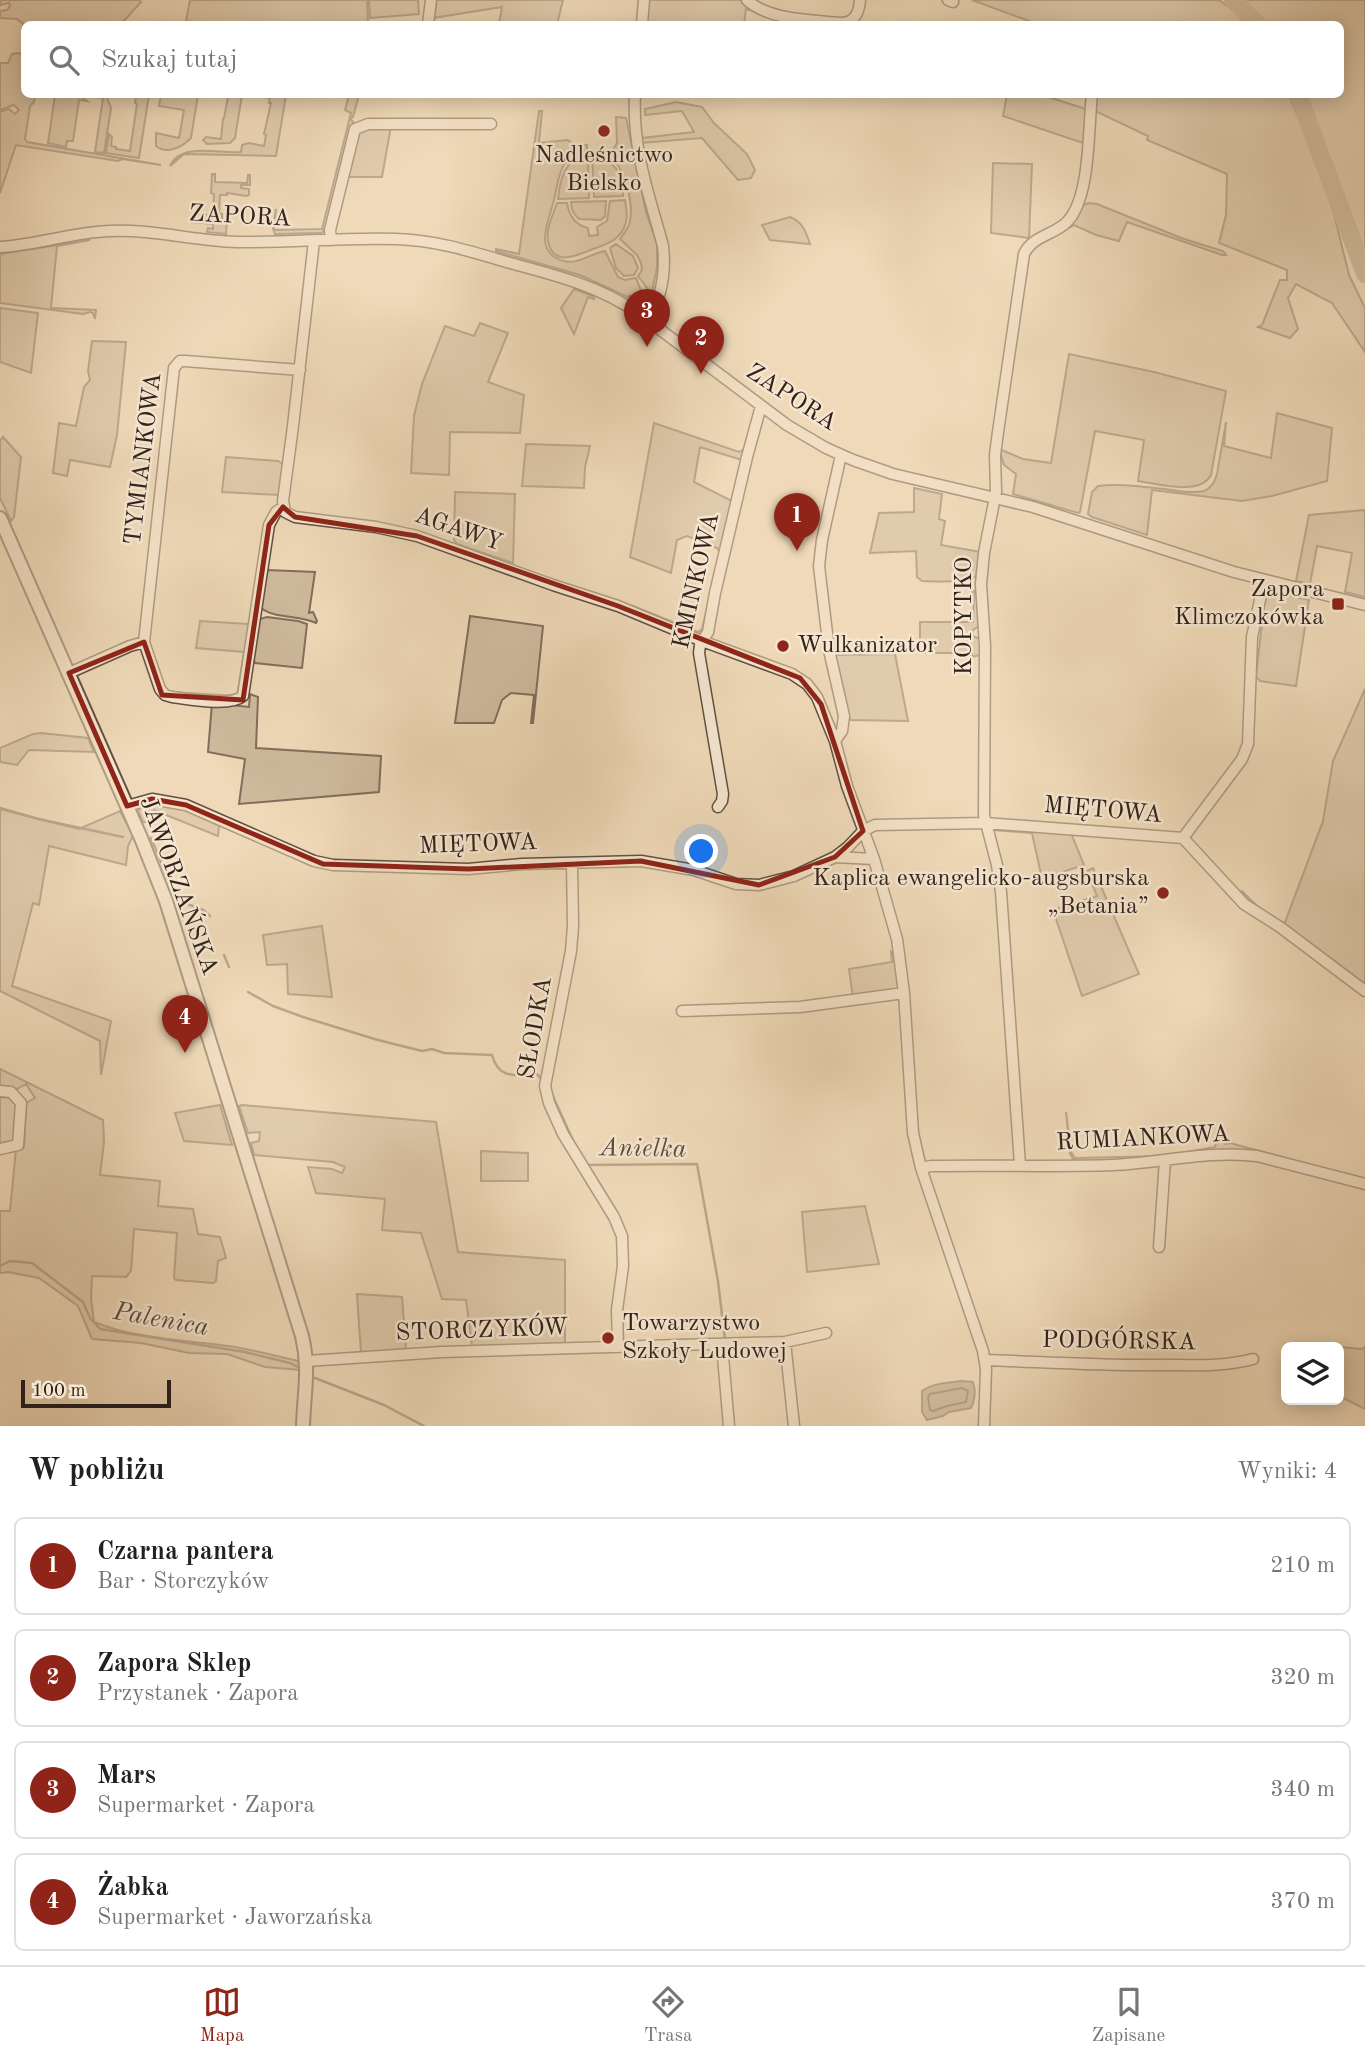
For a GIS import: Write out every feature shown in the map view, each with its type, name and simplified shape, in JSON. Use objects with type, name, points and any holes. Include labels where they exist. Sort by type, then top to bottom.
[{"type":"street","points":[[428,21],[432,0]]},
{"type":"street","points":[[642,21],[644,0]]},
{"type":"street","points":[[747,0],[762,11],[824,21]]},
{"type":"street","points":[[851,21],[855,17],[860,0]]},
{"type":"street","points":[[635,98],[634,128],[639,160],[664,257],[660,296],[648,320]]},
{"type":"street","name":"KOPYTKO","points":[[1020,1165],[1001,892],[985,823],[985,654],[981,584],[997,482],[995,455],[1024,254],[1032,242],[1068,222],[1076,210],[1085,180],[1093,98]]},
{"type":"street","points":[[331,240],[330,230],[355,129],[368,124],[491,124]]},
{"type":"street","name":"ZAPORA","points":[[0,247],[111,230],[228,242],[398,239],[466,250],[585,285],[617,299],[761,406],[805,436],[841,455],[901,477],[1033,507],[1222,569],[1365,605]]},
{"type":"street","points":[[283,507],[314,241]]},
{"type":"street","name":"TYMIANKOWA","points":[[283,507],[276,512],[269,525],[245,688],[240,699],[227,702],[165,695],[160,689],[144,642],[174,368],[180,361],[185,360],[300,370]]},
{"type":"street","name":"KMINKOWA","points":[[718,807],[723,794],[699,659],[700,645],[708,632],[761,406]]},
{"type":"street","points":[[841,455],[822,540],[819,566],[830,650],[844,716],[842,732],[835,741],[847,786],[874,859],[893,923],[904,993],[913,1133],[920,1168],[985,1360],[984,1426]]},
{"type":"street","name":"AGAWY","points":[[283,507],[285,512],[295,517],[376,527],[417,536],[618,606],[800,678],[821,704],[835,741]]},
{"type":"street","name":"JAWORZAŃSKA","points":[[0,518],[127,806],[173,921],[295,1312],[308,1375],[303,1426]]},
{"type":"street","name":"MIĘTOWA","points":[[127,806],[152,799],[186,805],[304,857],[333,865],[468,869],[522,864],[641,861],[694,870],[727,882],[752,886],[794,876],[835,857],[863,831],[884,825],[985,823],[1183,838],[1242,759],[1248,744],[1252,637],[1264,581]]},
{"type":"street","points":[[69,673],[144,642]]},
{"type":"street","points":[[1183,838],[1244,904],[1289,933],[1365,990]]},
{"type":"street","name":"MIĘTOWA","points":[[835,857],[874,859]]},
{"type":"street","name":"SŁODKA","points":[[572,864],[571,951],[545,1086],[563,1134],[614,1217],[622,1236],[623,1266],[617,1310],[618,1347]]},
{"type":"street","points":[[682,1011],[813,1006],[904,993]]},
{"type":"street","points":[[0,1091],[11,1092],[21,1103],[18,1145],[0,1149]]},
{"type":"street","name":"RUMIANKOWA","points":[[920,1168],[1115,1165],[1210,1154],[1239,1154],[1257,1156],[1365,1184]]},
{"type":"street","points":[[1159,1247],[1165,1160]]},
{"type":"street","name":"STORCZYKÓW","points":[[307,1361],[442,1352],[785,1342],[826,1333]]},
{"type":"street","points":[[785,1342],[794,1426]]},
{"type":"street","points":[[722,1345],[729,1426]]},
{"type":"street","name":"PODGÓRSKA","points":[[985,1360],[1176,1366],[1239,1363],[1253,1359]]},
{"type":"highlighted area","points":[[283,507],[295,517],[417,536],[618,606],[800,678],[821,704],[863,831],[835,857],[759,885],[641,861],[468,869],[323,864],[186,805],[152,799],[127,806],[69,673],[144,642],[162,695],[243,700],[269,525]]},
{"type":"shaded area","points":[[0,0],[141,2],[124,21],[21,22],[17,19],[0,18],[0,11],[7,10],[10,6],[9,3],[0,5]]},
{"type":"shaded area","points":[[190,0],[367,0],[368,21],[186,21]]},
{"type":"shaded area","points":[[369,0],[418,0],[419,14],[370,18]]},
{"type":"shaded area","points":[[434,0],[563,0],[558,21],[500,21],[502,7],[433,18]]},
{"type":"shaded area","points":[[648,0],[743,0],[751,9],[765,14],[810,21],[789,21],[746,9],[744,21],[646,21]]},
{"type":"shaded area","points":[[972,0],[1219,0],[1245,21],[1029,21]]},
{"type":"shaded area","points":[[1241,0],[1365,0],[1365,265],[1306,98],[1344,98],[1344,21],[1260,21]]},
{"type":"shaded area","points":[[12,54],[21,54],[21,98],[35,98],[30,106],[25,139],[27,142],[161,165],[16,145],[0,193],[0,112],[9,109],[15,114],[19,110],[14,105],[0,110],[0,63],[8,63]]},
{"type":"shaded area","points":[[55,98],[83,98],[87,101],[79,100],[73,141],[67,141],[66,147],[48,143]]},
{"type":"shaded area","points":[[103,98],[107,98],[111,108],[104,153],[95,152]]},
{"type":"shaded area","points":[[136,98],[149,98],[139,158],[106,153],[109,134],[112,137],[111,146],[130,151]]},
{"type":"shaded area","points":[[160,98],[198,98],[191,138],[179,147],[160,149],[156,146],[156,133],[179,138],[184,110],[159,106]]},
{"type":"shaded area","points":[[228,98],[242,98],[235,138],[230,143],[207,144],[203,140],[206,137],[221,139]]},
{"type":"shaded area","points":[[270,98],[286,98],[276,156],[184,154],[170,166],[182,154],[191,152],[241,152],[242,145],[249,143],[264,146]]},
{"type":"shaded area","points":[[348,98],[358,98],[353,117],[350,118],[353,122],[326,227],[322,233],[275,234],[273,229],[276,209],[274,230],[322,229],[351,113],[345,110]]},
{"type":"shaded area","points":[[1006,98],[1051,98],[1086,109],[1083,143],[1003,116]]},
{"type":"shaded area","points":[[1097,98],[1290,98],[1329,194],[1349,275],[1365,308],[1365,352],[1332,303],[1296,284],[1288,298],[1298,329],[1290,338],[1258,327],[1262,325],[1280,280],[1287,280],[1287,270],[1219,243],[1226,215],[1227,174],[1147,140],[1148,136],[1095,111]]},
{"type":"shaded area","points":[[676,102],[702,107],[714,123],[747,154],[755,170],[751,178],[738,180],[702,138],[641,143],[642,138],[694,132],[682,111],[645,115],[645,109]]},
{"type":"shaded area","points":[[539,111],[542,111],[539,143],[568,140],[575,146],[587,145],[587,151],[578,153],[566,162],[559,176],[545,235],[548,251],[554,257],[569,262],[605,251],[618,277],[625,280],[636,278],[646,303],[640,304],[630,295],[628,297],[580,275],[496,251],[519,254]]},
{"type":"shaded area","points":[[616,117],[626,118],[646,212],[657,244],[657,268],[650,300],[650,292],[638,276],[642,270],[641,263],[637,255],[620,239],[629,225],[631,208],[624,178],[615,161],[609,156],[617,143]]},
{"type":"shaded area","points":[[391,126],[382,177],[345,177],[355,135],[361,128]]},
{"type":"shaded area","points":[[588,154],[589,198],[558,199],[562,177],[569,165],[580,156]]},
{"type":"shaded area","points":[[592,154],[600,156],[616,169],[622,181],[623,196],[594,197]]},
{"type":"shaded area","points":[[993,163],[1032,164],[1029,238],[991,233]]},
{"type":"shaded area","points":[[212,174],[215,174],[215,182],[247,183],[250,175],[250,185],[241,185],[241,188],[249,189],[249,195],[220,195],[219,213],[222,214],[222,220],[227,220],[226,234],[207,232],[208,228],[213,229],[213,224],[193,222],[193,214],[213,215]]},
{"type":"shaded area","points":[[625,200],[626,222],[614,240],[567,257],[560,257],[551,249],[548,231],[557,203],[567,203],[573,219],[588,228],[589,236],[598,235],[597,227],[607,221],[610,201]]},
{"type":"shaded area","points":[[606,201],[605,216],[601,220],[579,219],[571,205],[571,202]]},
{"type":"shaded area","points":[[1089,203],[1223,251],[1226,255],[1127,222],[1119,241],[1074,225],[1061,232],[1083,205]]},
{"type":"shaded area","points":[[790,217],[801,225],[810,244],[770,240],[762,225]]},
{"type":"shaded area","points":[[90,240],[57,246],[51,308],[96,310],[95,319],[90,312],[83,314],[0,303],[0,254]]},
{"type":"shaded area","points":[[616,244],[633,256],[638,268],[634,275],[624,276],[616,268],[610,248]]},
{"type":"shaded area","points":[[574,289],[593,296],[594,299],[588,297],[574,334],[561,308]]},
{"type":"shaded area","points":[[0,308],[38,313],[31,373],[0,362]]},
{"type":"shaded area","points":[[480,323],[508,333],[488,382],[524,395],[520,433],[450,432],[449,475],[411,473],[414,416],[422,384],[445,326],[474,336]]},
{"type":"shaded area","points":[[92,341],[126,342],[117,435],[110,467],[70,460],[67,476],[53,473],[59,423],[76,426],[84,387],[90,380],[88,371]]},
{"type":"shaded area","points":[[1069,354],[1226,391],[1211,475],[1206,481],[1198,485],[1178,487],[1138,481],[1144,440],[1095,431],[1080,512],[1013,494],[1016,474],[1004,465],[999,449],[1023,459],[1051,463]]},
{"type":"shaded area","points":[[1277,413],[1332,428],[1327,481],[1242,501],[1152,490],[1147,535],[1088,514],[1092,492],[1098,486],[1132,486],[1190,492],[1209,488],[1217,474],[1226,422],[1224,446],[1271,458]]},
{"type":"shaded area","points":[[654,423],[739,452],[745,449],[742,460],[700,447],[694,482],[732,501],[705,630],[701,635],[633,608],[698,632],[702,629],[720,553],[717,548],[687,536],[677,540],[671,573],[630,557]]},
{"type":"shaded area","points":[[3,437],[21,457],[14,517],[11,521],[0,498],[0,441]]},
{"type":"shaded area","points":[[526,444],[590,446],[584,488],[522,486]]},
{"type":"shaded area","points":[[226,457],[278,461],[284,465],[280,495],[222,492]]},
{"type":"shaded area","points":[[914,488],[942,494],[939,519],[945,521],[941,545],[981,552],[980,569],[974,577],[952,581],[922,581],[917,577],[916,551],[870,553],[879,513],[914,512]]},
{"type":"shaded area","points":[[455,492],[515,494],[513,563],[457,544],[454,540]]},
{"type":"shaded area","points":[[1365,510],[1365,597],[1345,592],[1352,553],[1317,546],[1310,584],[1296,581],[1309,515]]},
{"type":"shaded area","points":[[267,570],[315,572],[309,613],[313,612],[316,623],[273,614],[261,608]]},
{"type":"shaded area","points":[[969,589],[978,594],[979,626],[973,630],[973,636],[980,639],[980,655],[972,657],[972,653],[920,653],[920,622],[973,622],[974,593]]},
{"type":"shaded area","points":[[1275,592],[1309,600],[1296,686],[1260,681],[1256,676],[1264,606],[1267,595]]},
{"type":"shaded area","points":[[470,616],[543,626],[533,723],[534,695],[511,693],[502,700],[494,723],[455,723]]},
{"type":"shaded area","points":[[267,617],[307,624],[302,668],[255,663],[253,657],[259,621]]},
{"type":"shaded area","points":[[200,621],[250,622],[240,695],[237,696],[244,652],[196,648]]},
{"type":"shaded area","points":[[895,654],[908,721],[850,720],[833,655]]},
{"type":"shaded area","points":[[164,687],[171,692],[237,696],[193,696],[166,692]]},
{"type":"shaded area","points":[[1365,689],[1365,988],[1239,896],[1242,891],[1284,925],[1323,821],[1333,761]]},
{"type":"shaded area","points":[[250,694],[258,697],[256,748],[381,756],[379,792],[239,804],[245,759],[208,752],[212,703],[249,707]]},
{"type":"shaded area","points":[[41,733],[88,738],[94,752],[29,750],[17,765],[0,762],[0,748]]},
{"type":"shaded area","points":[[150,803],[178,807],[201,816],[219,826],[218,836],[154,810],[148,822],[143,822],[138,811]]},
{"type":"shaded area","points":[[0,809],[79,829],[120,811],[133,836],[128,846],[126,865],[49,846],[39,905],[33,903],[12,986],[111,1021],[101,1075],[100,1041],[0,991]]},
{"type":"shaded area","points":[[995,828],[1071,833],[1084,865],[1042,879],[1032,833],[992,830]]},
{"type":"shaded area","points":[[1093,868],[1139,974],[1082,996],[1053,910],[1097,896],[1087,871]]},
{"type":"shaded area","points":[[322,926],[332,997],[288,994],[287,964],[267,965],[263,935]]},
{"type":"shaded area","points":[[891,952],[895,957],[899,989],[853,998],[849,969],[892,962]]},
{"type":"shaded area","points":[[0,1069],[103,1120],[104,1142],[100,1175],[160,1181],[158,1206],[193,1209],[198,1234],[220,1237],[226,1258],[218,1261],[216,1281],[176,1280],[177,1233],[134,1229],[131,1271],[126,1277],[92,1276],[94,1322],[126,1332],[228,1346],[298,1361],[300,1370],[265,1367],[227,1354],[189,1353],[141,1343],[92,1339],[78,1306],[39,1278],[0,1273],[0,1211],[10,1211],[16,1149],[24,1147],[26,1103],[35,1098],[26,1084],[17,1089],[0,1087]]},
{"type":"shaded area","points":[[0,1097],[14,1098],[18,1105],[14,1142],[0,1145]]},
{"type":"shaded area","points":[[220,1105],[232,1145],[184,1141],[175,1113]]},
{"type":"shaded area","points":[[239,1106],[436,1122],[458,1252],[565,1260],[565,1344],[472,1346],[466,1300],[442,1299],[421,1233],[382,1230],[385,1199],[316,1193],[308,1167],[332,1169],[342,1173],[345,1167],[333,1162],[254,1155],[251,1143],[259,1141],[260,1132],[248,1133]]},
{"type":"shaded area","points":[[1066,1112],[1071,1152],[1075,1158],[1164,1156],[1215,1147],[1216,1143],[1223,1142],[1289,1159],[1262,1154],[1115,1162],[1078,1161],[1070,1154]]},
{"type":"shaded area","points":[[481,1151],[528,1153],[528,1181],[481,1181]]},
{"type":"shaded area","points":[[865,1206],[879,1264],[807,1272],[802,1212]]},
{"type":"shaded area","points":[[357,1294],[402,1297],[406,1349],[361,1353]]},
{"type":"shaded area","points":[[1344,1347],[1365,1347],[1365,1409],[1344,1398]]},
{"type":"water","points":[[973,1382],[975,1395],[971,1408],[927,1420],[922,1412],[922,1391],[936,1385]]},
{"type":"waterway","points":[[1233,0],[1254,21]]},
{"type":"waterway","points":[[1299,98],[1365,274]]},
{"type":"waterway","name":"Anielka","points":[[0,808],[123,837]]},
{"type":"waterway","name":"Anielka","points":[[151,838],[177,900],[203,910],[210,916]]},
{"type":"waterway","name":"Anielka","points":[[224,955],[229,967]]},
{"type":"waterway","name":"Anielka","points":[[248,992],[273,1006],[378,1040],[422,1051],[432,1049],[444,1053],[492,1055],[499,1069],[504,1072],[515,1075],[537,1074],[543,1081]]},
{"type":"waterway","name":"Anielka","points":[[551,1092],[576,1147]]},
{"type":"waterway","name":"Anielka","points":[[585,1165],[697,1164],[718,1281],[725,1340]]},
{"type":"waterway","name":"Palenica","points":[[0,1266],[10,1261],[32,1263],[83,1302],[90,1318],[100,1329],[245,1352],[298,1367]]},
{"type":"waterway","name":"Palenica","points":[[315,1378],[384,1405],[424,1426]]},
{"type":"place","name":"Nadleśnictwo Bielsko","points":[[604,131]]},
{"type":"place","name":"Mars","points":[[647,347]]},
{"type":"place","name":"Zapora Sklep","points":[[701,374]]},
{"type":"place","name":"Czarna pantera","points":[[797,551]]},
{"type":"place","name":"Zapora Klimczokówka","points":[[1338,604]]},
{"type":"place","name":"Wulkanizator","points":[[783,646]]},
{"type":"place","name":"Kaplica ewangelicko-augsburska „Betania”","points":[[1163,893]]},
{"type":"place","name":"Żabka","points":[[185,1053]]},
{"type":"place","name":"Towarzystwo Szkoły Ludowej","points":[[608,1338]]}]
